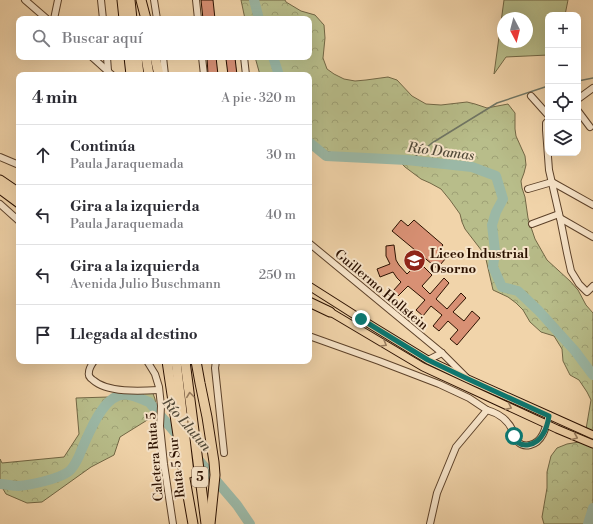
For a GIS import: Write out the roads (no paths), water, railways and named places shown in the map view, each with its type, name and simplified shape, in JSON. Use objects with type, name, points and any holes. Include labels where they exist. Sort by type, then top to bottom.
[{"type":"highway","points":[[122,0],[124,16]]},
{"type":"highway","points":[[130,0],[132,16]]},
{"type":"highway","points":[[140,0],[142,16]]},
{"type":"highway","points":[[140,0],[145,16]]},
{"type":"highway","points":[[129,60],[131,72]]},
{"type":"highway","points":[[137,60],[139,72]]},
{"type":"highway","points":[[146,60],[148,72]]},
{"type":"highway","points":[[156,60],[158,72]]},
{"type":"highway","points":[[2,185],[16,189]]},
{"type":"highway","points":[[2,185],[16,192]]},
{"type":"highway","points":[[2,185],[16,200]]},
{"type":"highway","points":[[312,303],[330,312]]},
{"type":"highway","points":[[170,364],[182,462],[194,524]]},
{"type":"highway","name":"Ruta 5 Sur","points":[[185,364],[206,524]]},
{"type":"highway","points":[[197,364],[214,462],[215,475],[210,524]]},
{"type":"highway","points":[[200,364],[200,383]]},
{"type":"main road","points":[[312,288],[428,360],[593,435]]},
{"type":"main road","points":[[312,298],[330,312],[423,367],[593,444]]},
{"type":"street","points":[[25,0],[44,16]]},
{"type":"street","points":[[55,16],[58,0]]},
{"type":"street","points":[[101,0],[103,16]]},
{"type":"street","points":[[154,0],[157,16]]},
{"type":"street","points":[[196,0],[198,16]]},
{"type":"street","points":[[95,60],[109,72]]},
{"type":"street","points":[[108,60],[110,72]]},
{"type":"street","points":[[162,60],[164,72]]},
{"type":"street","points":[[202,60],[204,72]]},
{"type":"street","points":[[244,60],[246,72]]},
{"type":"street","points":[[581,97],[593,88]]},
{"type":"street","points":[[531,96],[545,112]]},
{"type":"street","points":[[581,115],[590,127]]},
{"type":"street","points":[[548,156],[549,170],[572,271],[579,284],[587,292],[593,286]]},
{"type":"street","points":[[0,157],[16,164]]},
{"type":"street","points":[[528,189],[552,182],[593,205]]},
{"type":"street","points":[[0,204],[16,218]]},
{"type":"street","points":[[532,224],[560,216],[593,238]]},
{"type":"street","name":"Guillermo Hollstein","points":[[312,245],[442,353],[468,379]]},
{"type":"street","points":[[312,337],[379,361],[469,398],[487,410],[504,418],[510,426],[515,438],[522,444],[530,445],[539,440],[543,434],[549,416]]},
{"type":"street","points":[[428,360],[442,353]]},
{"type":"street","points":[[92,364],[89,370],[89,374],[91,379],[99,385],[111,389],[136,391],[159,388]]},
{"type":"street","name":"Caletera Ruta 5","points":[[149,364],[155,374],[159,388],[161,406],[160,426],[173,524]]},
{"type":"street","points":[[216,364],[224,453]]},
{"type":"street","points":[[430,524],[437,493],[456,447],[487,410]]},
{"type":"waterway","name":"Río Damas","points":[[254,0],[258,16]]},
{"type":"waterway","name":"Río Damas","points":[[274,60],[278,72]]},
{"type":"waterway","points":[[581,80],[593,78]]},
{"type":"waterway","points":[[411,160],[432,143],[497,103],[545,87]]},
{"type":"waterway","name":"Río Damas","points":[[312,144],[326,156],[407,160],[472,167],[496,176],[503,199],[496,212],[492,225],[495,251],[493,267],[502,287],[518,291],[538,310],[575,351],[593,375]]},
{"type":"waterway","name":"Río Llutun","points":[[0,484],[18,486],[64,475],[76,463],[93,424],[105,406],[112,399],[120,395],[129,395],[149,402],[237,505],[250,524]]},
{"type":"waterway","name":"Río Damas","points":[[588,524],[593,508]]},
{"type":"place","name":"Liceo Industrial Osorno","points":[[415,260]]}]
